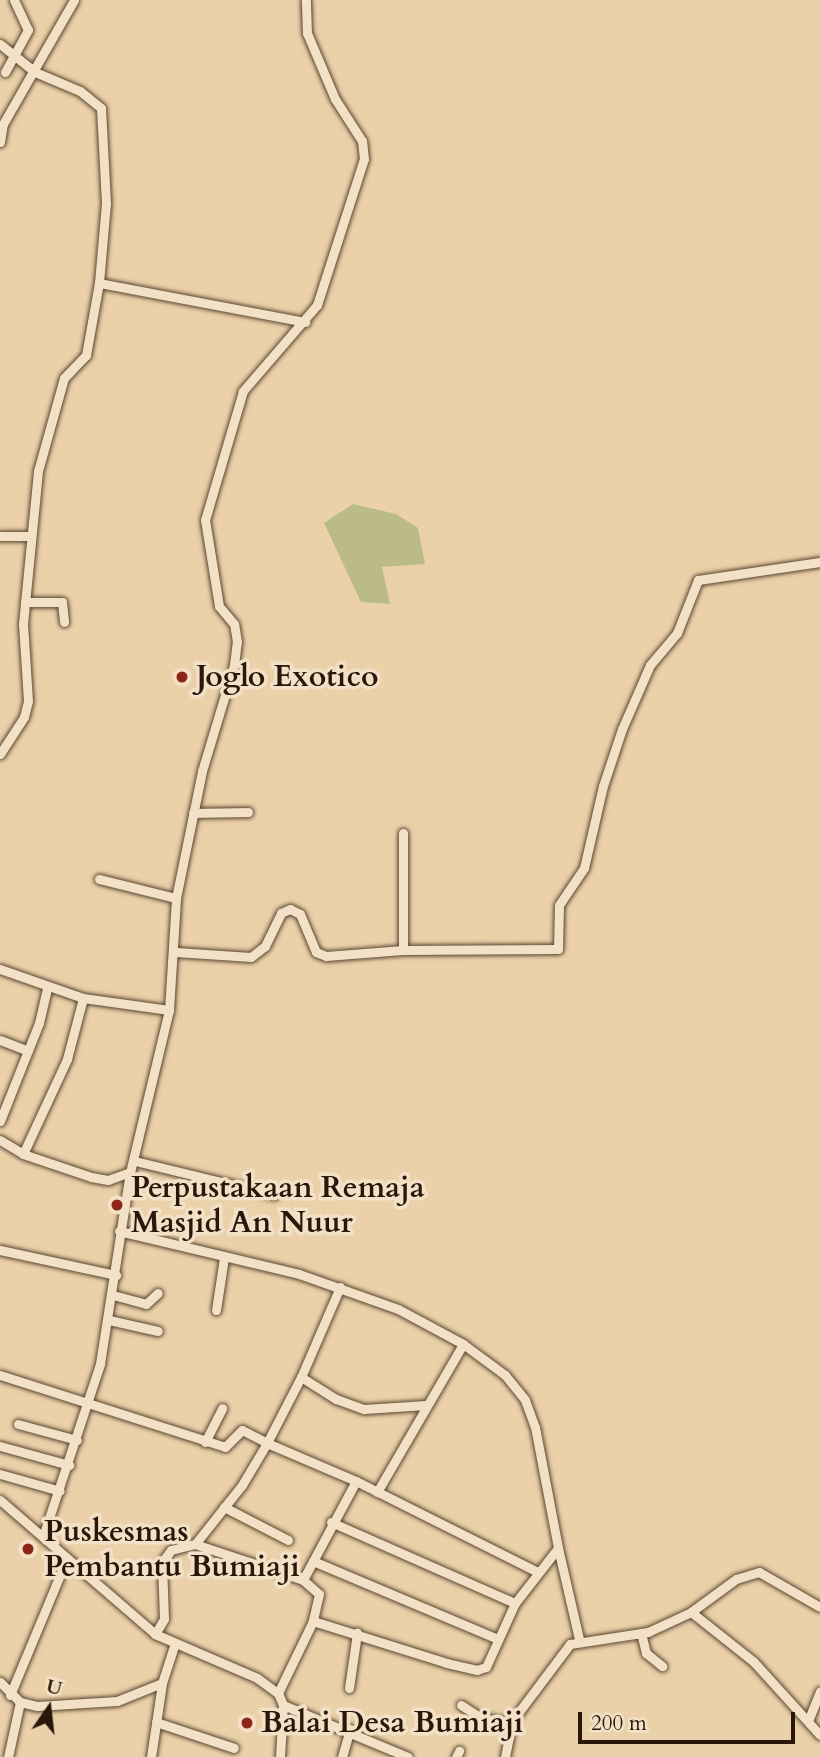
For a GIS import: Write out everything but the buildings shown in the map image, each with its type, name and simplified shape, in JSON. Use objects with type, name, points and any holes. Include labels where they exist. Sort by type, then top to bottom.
[{"type":"street","points":[[5,72],[27,30],[14,0]]},
{"type":"street","points":[[0,142],[2,124],[35,72],[74,0]]},
{"type":"street","points":[[43,1536],[77,1440],[109,1320],[119,1231],[130,1172],[135,1161],[169,1010],[176,952],[171,931],[176,898],[193,813],[237,642],[234,624],[219,606],[205,520],[243,391],[263,363],[305,322],[317,305],[341,240],[365,151],[307,33],[306,0]]},
{"type":"street","points":[[0,44],[35,72],[80,91],[101,108],[106,203],[99,284],[86,355],[64,378],[52,407],[30,536],[23,669],[27,708],[0,754]]},
{"type":"street","points":[[99,284],[305,322]]},
{"type":"street","points":[[0,536],[30,536]]},
{"type":"street","points":[[176,952],[251,957],[265,946],[281,912],[290,909],[300,914],[311,945],[326,956],[403,950],[558,949],[559,905],[584,868],[603,786],[622,729],[650,665],[677,633],[698,580],[820,562]]},
{"type":"street","points":[[25,603],[62,603],[64,622]]},
{"type":"street","points":[[193,813],[248,812]]},
{"type":"street","points":[[403,833],[403,950]]},
{"type":"street","points":[[99,879],[176,898]]},
{"type":"street","points":[[0,969],[47,988],[83,998],[169,1010]]},
{"type":"street","points":[[0,1121],[28,1051],[47,988]]},
{"type":"street","points":[[23,1154],[68,1059],[83,998]]},
{"type":"street","points":[[0,1040],[28,1051]]},
{"type":"street","points":[[0,1140],[23,1154],[91,1177],[108,1180],[130,1172]]},
{"type":"street","points":[[135,1161],[274,1195]]},
{"type":"street","points":[[119,1231],[340,1287],[398,1309],[464,1344],[505,1375],[525,1400],[579,1639]]},
{"type":"street","points":[[0,1250],[116,1275]]},
{"type":"street","points":[[216,1310],[225,1258]]},
{"type":"street","points":[[195,1545],[267,1443],[301,1377],[340,1287]]},
{"type":"street","points":[[113,1295],[146,1304],[158,1293]]},
{"type":"street","points":[[109,1320],[158,1331]]},
{"type":"street","points":[[377,1492],[464,1344]]},
{"type":"street","points":[[0,1375],[88,1402],[113,1415],[229,1447],[242,1430],[356,1481],[536,1571]]},
{"type":"street","points":[[301,1377],[336,1399],[364,1409],[426,1405]]},
{"type":"street","points":[[205,1441],[222,1408]]},
{"type":"street","points":[[18,1424],[77,1440]]},
{"type":"street","points":[[0,1446],[69,1465]]},
{"type":"street","points":[[0,1474],[60,1491]]},
{"type":"street","points":[[303,1580],[331,1522],[356,1481]]},
{"type":"street","points":[[1,1503],[155,1634],[244,1672],[278,1693],[283,1704],[279,1757]]},
{"type":"street","points":[[224,1507],[288,1541]]},
{"type":"street","points":[[331,1522],[515,1602]]},
{"type":"street","points":[[155,1634],[164,1619],[162,1562],[171,1550],[195,1545],[303,1580],[318,1594],[313,1621],[278,1693]]},
{"type":"street","points":[[313,1621],[477,1670],[485,1667],[515,1602],[536,1571],[558,1548]]},
{"type":"street","points":[[10,1695],[67,1558]]},
{"type":"street","points":[[313,1561],[498,1639]]},
{"type":"street","points":[[505,1757],[511,1723],[570,1644],[579,1639],[641,1633],[691,1612],[739,1577],[759,1572],[819,1606]]},
{"type":"street","points":[[691,1612],[754,1662],[820,1735]]},
{"type":"street","points":[[349,1688],[357,1633]]},
{"type":"street","points":[[641,1633],[646,1653],[662,1666]]},
{"type":"street","points":[[151,1757],[162,1683],[175,1643]]},
{"type":"street","points":[[0,1682],[10,1695],[20,1702],[59,1706],[117,1701],[162,1683]]},
{"type":"street","points":[[808,1721],[820,1691]]},
{"type":"street","points":[[8,1757],[20,1702]]},
{"type":"street","points":[[283,1704],[350,1729],[408,1757]]},
{"type":"street","points":[[461,1705],[481,1718],[511,1723]]},
{"type":"street","points":[[156,1723],[234,1748]]},
{"type":"street","points":[[342,1757],[350,1729]]},
{"type":"green space","points":[[353,504],[396,514],[418,528],[425,564],[382,567],[390,604],[361,602],[324,523]]},
{"type":"place","name":"Joglo Exotico","points":[[182,677]]},
{"type":"place","name":"Perpustakaan Remaja Masjid An Nuur","points":[[117,1205]]},
{"type":"place","name":"Puskesmas Pembantu Bumiaji","points":[[28,1549]]},
{"type":"place","name":"Balai Desa Bumiaji","points":[[247,1723]]}]
